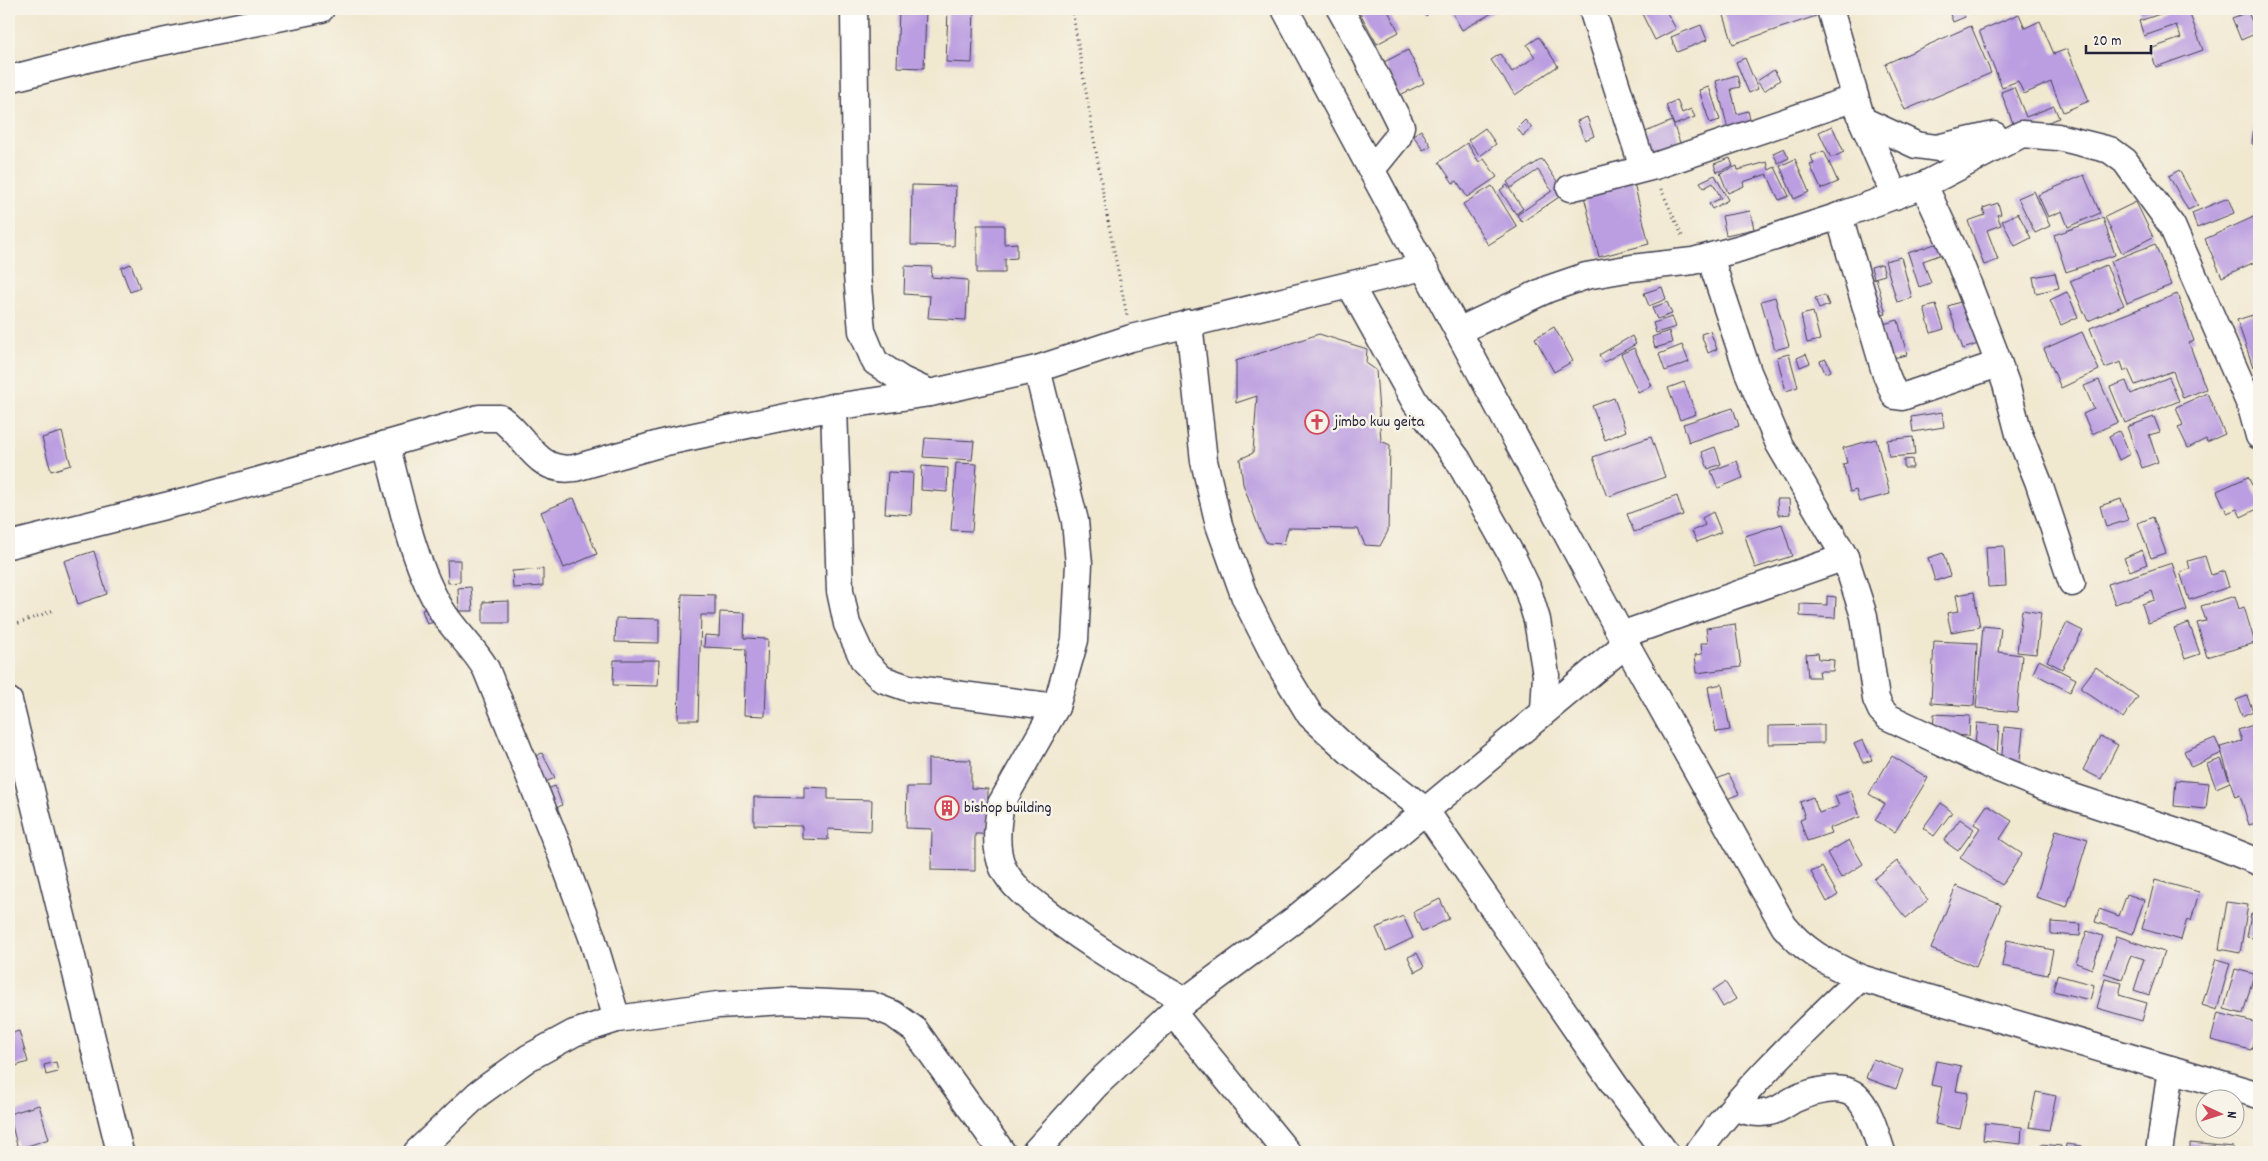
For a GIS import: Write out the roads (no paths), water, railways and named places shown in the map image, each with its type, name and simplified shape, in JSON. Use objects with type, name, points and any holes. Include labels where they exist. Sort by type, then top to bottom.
[{"type":"street","points":[[9,79],[123,50],[321,9]]},
{"type":"street","points":[[854,9],[857,275],[862,331],[875,362],[902,380],[930,393]]},
{"type":"street","points":[[1285,9],[1623,640],[1784,926],[1798,942],[1815,956],[1860,978],[2259,1095]]},
{"type":"street","points":[[1340,9],[1401,126],[1398,137],[1372,169]]},
{"type":"street","points":[[1592,9],[1646,168]]},
{"type":"street","points":[[1830,9],[1859,109],[1895,196]]},
{"type":"street","points":[[1570,188],[1859,109],[1916,145],[1937,148],[1967,143],[1989,136],[2022,134],[2058,137],[2110,150],[2125,161],[2172,226],[2251,408],[2259,436]]},
{"type":"street","points":[[1458,331],[1548,289],[1586,276],[1702,259],[1839,216],[1924,185],[2022,134]]},
{"type":"street","points":[[1924,185],[1960,263],[1998,364],[2019,434],[2038,481],[2072,583]]},
{"type":"street","points":[[1839,216],[1885,372],[1895,396],[1902,397],[1998,364]]},
{"type":"street","points":[[1702,259],[1779,444],[1845,558],[1864,616],[1876,698],[1881,710],[1888,717],[1964,754],[2049,789],[2204,840],[2259,862]]},
{"type":"street","points":[[9,545],[193,499],[478,418],[500,418],[546,465],[562,470],[666,442],[834,407],[930,393],[1037,368],[1131,338],[1423,267]]},
{"type":"street","points":[[1350,285],[1415,402],[1458,460],[1512,556],[1527,587],[1537,620],[1546,675],[1544,711]]},
{"type":"street","points":[[1189,323],[1204,461],[1219,525],[1245,598],[1276,660],[1310,715],[1349,751],[1426,811],[1616,1087],[1665,1152]]},
{"type":"street","points":[[1037,368],[1074,521],[1079,564],[1075,640],[1056,707],[1001,804],[997,840],[1002,866],[1021,891],[1068,929],[1179,1007],[1287,1152]]},
{"type":"street","points":[[834,407],[840,592],[847,624],[864,661],[882,679],[908,688],[1056,707]]},
{"type":"street","points":[[386,444],[414,544],[430,589],[452,626],[473,649],[486,669],[559,849],[592,937],[617,1019]]},
{"type":"street","points":[[1035,1152],[1096,1085],[1179,1007],[1294,920],[1426,811],[1544,711],[1623,640],[1845,558]]},
{"type":"street","points":[[9,701],[120,1152]]},
{"type":"street","points":[[1698,1152],[1734,1108],[1789,1047],[1860,978]]},
{"type":"street","points":[[417,1152],[478,1094],[528,1058],[574,1033],[617,1019],[718,1005],[786,1001],[871,1005],[893,1014],[915,1030],[1002,1152]]},
{"type":"street","points":[[2159,1152],[2170,1069]]},
{"type":"street","points":[[1734,1108],[1753,1113],[1772,1111],[1796,1099],[1833,1089],[1842,1090],[1857,1096],[1864,1105],[1882,1152]]},
{"type":"place","name":"jimbo kuu geita","points":[[1317,422]]},
{"type":"place","name":"bishop building","points":[[947,808]]}]
